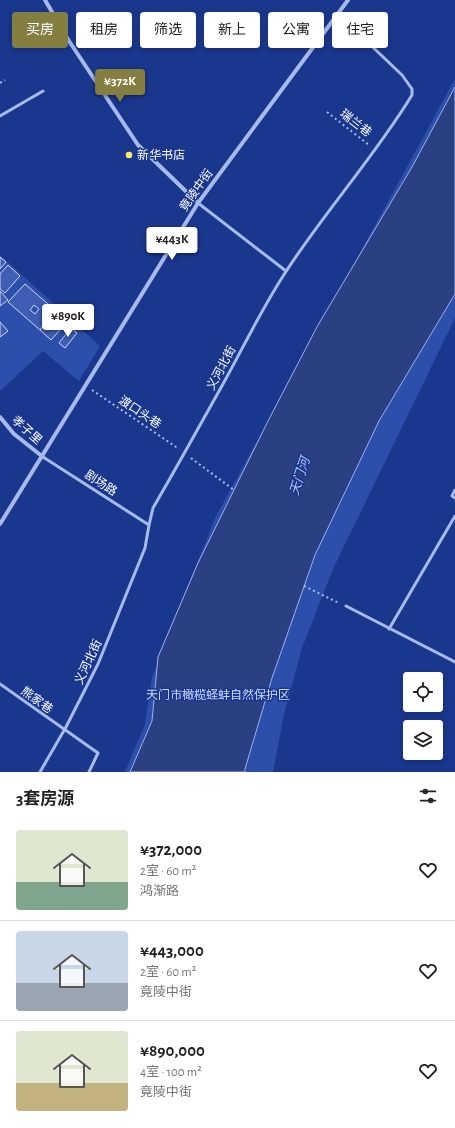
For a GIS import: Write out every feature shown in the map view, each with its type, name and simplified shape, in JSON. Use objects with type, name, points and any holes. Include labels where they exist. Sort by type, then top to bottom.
[{"type":"street","points":[[45,0],[69,41],[138,145],[198,203]]},
{"type":"street","name":"竟陵中街","points":[[339,12],[348,0]]},
{"type":"street","name":"竟陵中街","points":[[0,524],[198,203],[332,22]]},
{"type":"street","name":"孝子里","points":[[0,417],[14,434],[42,457]]},
{"type":"lane","name":"义河北街","points":[[40,772],[64,730],[98,664],[145,548],[153,508],[286,271],[311,233],[392,127],[412,95],[412,89],[402,75],[374,48]]},
{"type":"lane","points":[[0,116],[43,91]]},
{"type":"lane","points":[[198,203],[286,271]]},
{"type":"lane","name":"剧场路","points":[[42,457],[149,525]]},
{"type":"lane","points":[[455,490],[452,496],[455,498]]},
{"type":"lane","points":[[388,629],[455,516]]},
{"type":"lane","points":[[346,606],[388,629],[455,662]]},
{"type":"lane","name":"熊家巷","points":[[0,684],[98,753],[89,772]]},
{"type":"path","points":[[0,83],[5,80]]},
{"type":"path","name":"瑞兰巷","points":[[327,112],[375,149]]},
{"type":"path","name":"渡口头巷","points":[[86,386],[184,453],[234,490]]},
{"type":"path","points":[[304,586],[346,606]]},
{"type":"green space","name":"天门市橄榄蛏蚌自然保护区","points":[[455,79],[455,318],[333,569],[302,648],[284,714],[273,772],[125,772],[145,724],[152,677],[215,518]]},
{"type":"green space","points":[[0,255],[100,346],[79,381],[43,351],[0,391]]},
{"type":"water","name":"天门市橄榄蛏蚌自然保护区","points":[[455,87],[455,294],[379,421],[315,555],[272,678],[245,772],[130,772],[152,721],[158,657],[198,563],[268,421],[318,325],[412,167]]},
{"type":"building","points":[[0,257],[6,262],[0,269]]},
{"type":"building","points":[[8,265],[20,276],[5,293],[0,289],[0,274]]},
{"type":"building","points":[[25,284],[56,311],[40,330],[8,302]],"holes":[[[34,305],[39,309],[35,314],[30,310]]]},
{"type":"building","points":[[0,291],[8,300],[0,306]]},
{"type":"building","points":[[56,311],[68,321],[51,340],[40,330]]},
{"type":"building","points":[[0,322],[8,331],[0,337]]},
{"type":"building","points":[[71,328],[77,333],[65,348],[59,343]]},
{"type":"place","name":"新华书店","points":[[129,155]]},
{"type":"water label","name":"天门河","points":[[299,476]]}]
